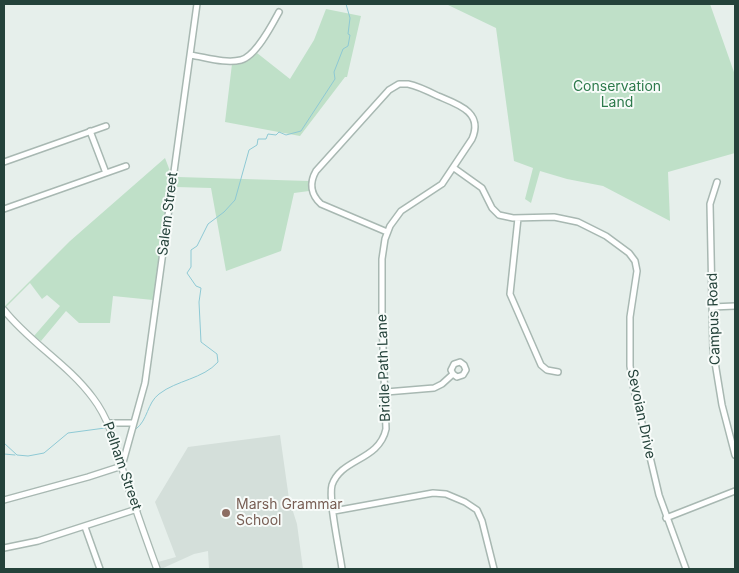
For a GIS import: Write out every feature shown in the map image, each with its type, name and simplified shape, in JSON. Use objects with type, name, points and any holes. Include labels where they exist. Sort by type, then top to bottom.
[{"type":"street","name":"Salem Street","points":[[122,466],[146,376],[197,4]]},
{"type":"street","points":[[190,55],[230,61],[245,59],[258,45],[279,12]]},
{"type":"street","name":"Bridle Path Lane","points":[[342,569],[331,492],[337,476],[344,469],[371,453],[382,441],[386,425],[382,304],[383,252],[387,232],[393,220],[401,211],[439,187],[454,168],[475,132],[470,112],[461,106],[413,85],[402,84],[389,90],[316,171],[311,185],[314,196],[321,204],[387,232]]},
{"type":"street","points":[[4,162],[106,126]]},
{"type":"street","points":[[90,131],[106,173]]},
{"type":"street","points":[[4,209],[126,166]]},
{"type":"street","name":"Sevoian Drive","points":[[454,168],[482,188],[496,213],[518,218],[554,217],[586,225],[612,239],[629,253],[636,264],[637,274],[630,317],[631,374],[659,496],[686,569]]},
{"type":"street","name":"Campus Road","points":[[717,182],[710,204],[713,350],[722,405],[735,455]]},
{"type":"street","points":[[518,218],[510,284],[511,298],[542,365],[551,372],[558,372]]},
{"type":"street","points":[[712,307],[735,306]]},
{"type":"street","name":"Pelham Street","points":[[4,310],[20,329],[76,377],[93,398],[108,423],[157,569]]},
{"type":"street","points":[[386,392],[434,388],[442,384],[453,374]]},
{"type":"street","points":[[108,423],[133,423]]},
{"type":"street","points":[[4,500],[80,480],[122,466]]},
{"type":"street","points":[[666,518],[735,491]]},
{"type":"street","points":[[334,511],[433,493],[448,495],[468,503],[478,512],[494,569]]},
{"type":"street","points":[[4,548],[38,541],[86,527],[136,509]]},
{"type":"street","points":[[86,527],[100,569]]},
{"type":"shaded area","name":"Marsh Grammar School","points":[[280,435],[289,499],[297,524],[303,569],[209,569],[208,551],[194,554],[161,569],[158,562],[176,557],[155,502],[188,447]]},
{"type":"green space","name":"Conservation Land","points":[[446,4],[710,4],[735,75],[735,153],[668,172],[670,221],[603,186],[567,179],[540,171],[531,203],[525,199],[533,168],[514,161],[496,28]]},
{"type":"green space","points":[[326,9],[361,16],[347,77],[345,77],[300,136],[225,122],[232,64],[248,61],[257,53],[290,79],[314,40]]},
{"type":"green space","points":[[165,158],[170,171],[153,300],[113,296],[110,323],[79,323],[66,311],[41,341],[34,336],[60,306],[47,295],[42,299],[30,283],[5,306],[70,241]]},
{"type":"green space","points":[[178,177],[309,181],[309,191],[294,193],[281,251],[226,271],[211,188],[176,187]]},
{"type":"waterway","points":[[136,429],[159,394],[174,385],[205,372],[218,362],[217,354],[201,342],[199,302],[201,288],[196,286],[187,273],[191,267],[191,250],[197,246],[208,224],[224,212],[235,200],[249,150],[257,145],[258,139],[266,139],[268,134],[276,135],[279,132],[286,135],[301,131],[335,79],[334,72],[343,49],[348,46],[350,35],[348,34],[350,18],[346,4]]},
{"type":"waterway","points":[[4,443],[17,455],[28,456],[44,453],[68,433],[105,428]]},
{"type":"waterway","points":[[4,454],[15,455]]},
{"type":"place","name":"Marsh Grammar School","points":[[226,513]]}]
